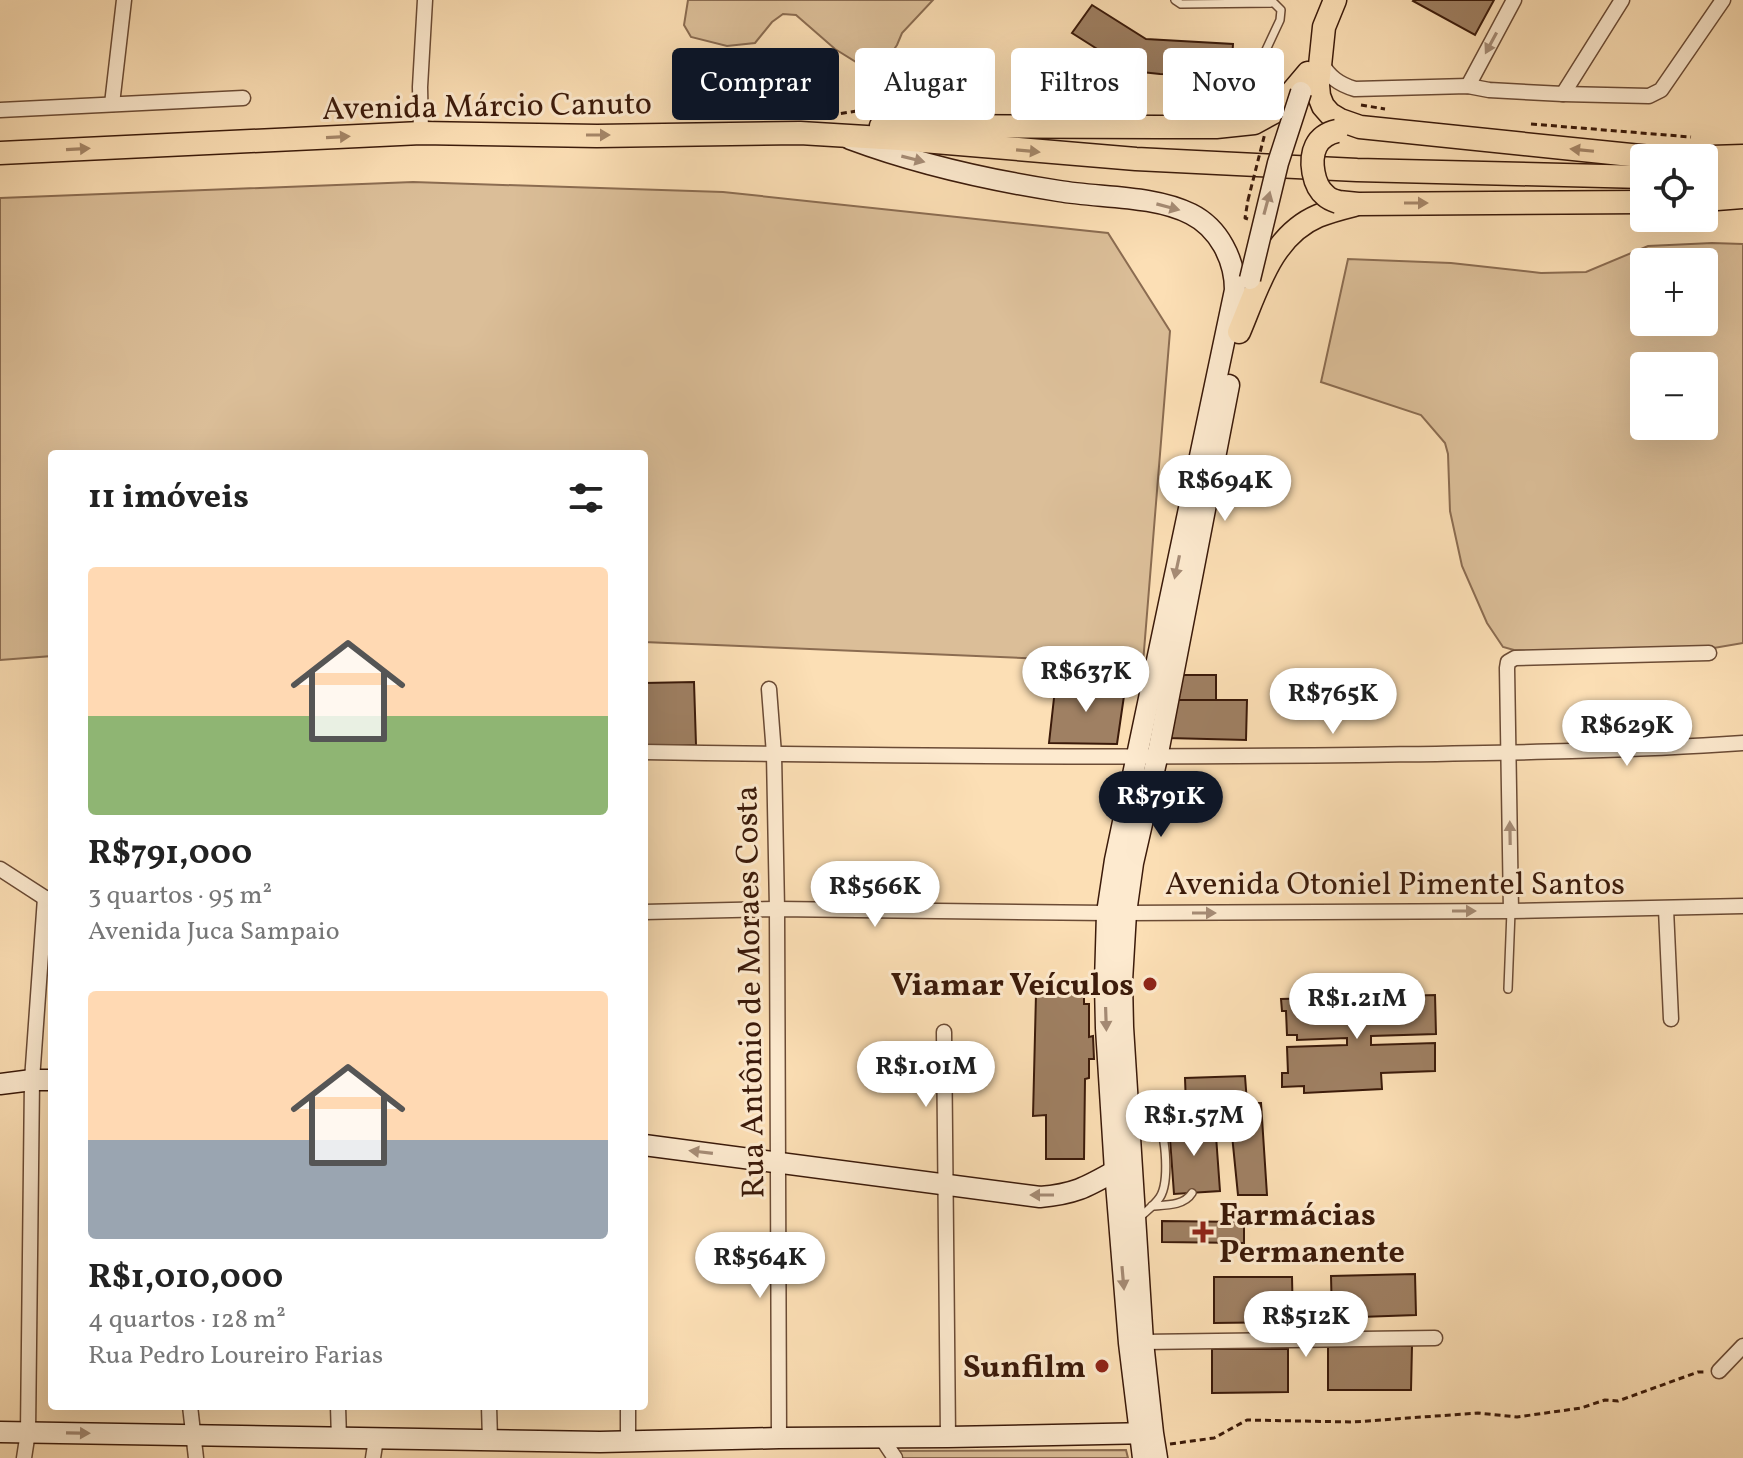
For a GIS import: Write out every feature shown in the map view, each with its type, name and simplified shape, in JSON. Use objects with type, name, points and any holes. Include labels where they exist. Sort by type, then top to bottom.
[{"type":"main road","points":[[1149,1446],[1115,860],[1147,758],[1262,221],[1278,163],[1335,0]]},
{"type":"main road","points":[[1310,76],[1318,85],[1323,106],[1330,114],[1360,127],[1630,155]]},
{"type":"main road","points":[[800,133],[896,125],[1216,127],[1254,123],[1276,111],[1310,76]]},
{"type":"main road","points":[[1360,127],[1330,133],[1317,143],[1313,157],[1315,179],[1318,188],[1327,197],[1348,203],[1630,202]]},
{"type":"main road","name":"Avenida Márcio Canuto","points":[[0,153],[421,133],[597,136],[800,133],[1120,158],[1357,170],[1630,177]]},
{"type":"main road","points":[[839,135],[887,153],[998,180],[1062,192],[1172,206],[1208,225],[1225,249],[1235,275],[1235,290],[1147,758]]},
{"type":"main road","points":[[1718,157],[1743,156]]},
{"type":"main road","points":[[1718,178],[1743,178]]},
{"type":"main road","points":[[1718,199],[1743,197]]},
{"type":"main road","points":[[1239,332],[1274,254],[1287,236],[1303,224],[1348,203]]},
{"type":"main road","points":[[1116,913],[1106,1028],[1129,1343],[1149,1446]]},
{"type":"main road","points":[[0,1084],[42,1080]]},
{"type":"main road","points":[[648,1145],[1040,1197],[1066,1195],[1088,1187],[1115,1171]]},
{"type":"main road","points":[[0,1432],[339,1439],[374,1449],[490,1440],[600,1450],[628,1441],[881,1437],[1149,1446]]},
{"type":"street","points":[[112,104],[124,0]]},
{"type":"street","points":[[421,133],[425,0]]},
{"type":"street","points":[[1468,86],[1514,0]]},
{"type":"street","points":[[1563,94],[1622,0]]},
{"type":"street","points":[[1310,76],[1330,76],[1341,85],[1355,89],[1468,86],[1489,90],[1641,96],[1659,92],[1723,0]]},
{"type":"street","points":[[0,110],[243,98]]},
{"type":"street","points":[[1511,911],[1508,662],[1515,658],[1709,653]]},
{"type":"street","name":"Rua Antônio de Moraes Costa","points":[[769,689],[774,754],[777,909],[779,1438]]},
{"type":"street","points":[[648,752],[1147,758],[1509,753],[1743,743]]},
{"type":"street","points":[[0,869],[48,899],[28,1432],[24,1458]]},
{"type":"street","name":"Avenida Otoniel Pimentel Santos","points":[[648,912],[777,909],[1116,913],[1511,911],[1743,906]]},
{"type":"street","name":"Avenida Otoniel Pimentel Santos","points":[[1666,909],[1671,1019]]},
{"type":"street","points":[[944,1032],[948,1437]]},
{"type":"street","points":[[1143,1342],[1435,1338]]},
{"type":"street","points":[[1719,1371],[1743,1346]]},
{"type":"street","points":[[191,1410],[196,1458]]},
{"type":"street","points":[[338,1410],[339,1439]]},
{"type":"street","points":[[489,1410],[490,1440]]},
{"type":"street","points":[[628,1410],[628,1441]]},
{"type":"street","points":[[881,1437],[895,1458]]},
{"type":"lane","points":[[1175,0],[1181,4],[1274,3],[1281,10],[1280,20],[1267,48]]},
{"type":"lane","points":[[1508,989],[1511,911]]},
{"type":"lane","points":[[1129,1103],[1153,1119],[1163,1134],[1165,1185],[1162,1195],[1137,1221]]},
{"type":"lane","points":[[1153,1119],[1172,1116],[1184,1124]]},
{"type":"lane","points":[[1152,1206],[1174,1204],[1192,1193]]},
{"type":"path","points":[[1352,103],[1391,110]]},
{"type":"path","points":[[1530,124],[1699,138]]},
{"type":"path","points":[[1245,218],[1265,133]]},
{"type":"path","points":[[1149,1446],[1214,1438],[1247,1420],[1353,1422],[1478,1413],[1517,1417],[1581,1408],[1605,1400],[1618,1401],[1698,1372],[1719,1371]]},
{"type":"shaded area","points":[[688,0],[933,0],[902,33],[895,48],[855,48],[855,61],[839,51],[839,48],[834,48],[796,15],[783,14],[755,43],[727,46],[691,37],[684,25]]},
{"type":"shaded area","points":[[413,182],[723,192],[1108,233],[1170,331],[1143,663],[648,642],[648,450],[48,450],[48,656],[0,660],[0,198]]},
{"type":"shaded area","points":[[1743,244],[1743,643],[1667,656],[1503,647],[1487,623],[1462,566],[1450,511],[1445,443],[1421,415],[1321,382],[1348,259],[1451,263],[1541,273],[1586,272],[1630,254],[1630,336],[1718,336],[1718,248],[1643,248]]},
{"type":"shaded area","points":[[1126,1450],[1128,1458],[889,1458],[884,1451]]},
{"type":"building","points":[[1414,0],[1494,0],[1475,35]]},
{"type":"building","points":[[1092,5],[1146,39],[1233,44],[1233,48],[1163,48],[1163,74],[1160,74],[1147,73],[1147,48],[1096,48],[1072,33]]},
{"type":"building","points":[[1182,675],[1216,675],[1216,700],[1176,700]]},
{"type":"building","points":[[1056,680],[1125,689],[1117,744],[1049,743]]},
{"type":"building","points":[[694,682],[696,745],[648,747],[648,683]]},
{"type":"building","points":[[1176,700],[1247,700],[1246,740],[1168,738]]},
{"type":"building","points":[[1036,994],[1084,994],[1084,1004],[1089,1004],[1089,1037],[1093,1036],[1094,1059],[1089,1059],[1089,1078],[1085,1079],[1084,1159],[1046,1159],[1046,1115],[1033,1116]]},
{"type":"building","points":[[1435,995],[1436,1034],[1371,1036],[1371,1045],[1435,1043],[1435,1071],[1381,1073],[1382,1089],[1304,1093],[1304,1086],[1282,1087],[1282,1073],[1288,1073],[1287,1047],[1347,1045],[1347,1038],[1297,1040],[1297,1035],[1287,1035],[1286,1011],[1282,1011],[1281,999]]},
{"type":"building","points":[[1245,1076],[1247,1103],[1186,1106],[1185,1078]]},
{"type":"building","points":[[1261,1103],[1267,1195],[1238,1195],[1232,1135],[1201,1106]]},
{"type":"building","points":[[1215,1122],[1220,1191],[1174,1194],[1169,1125]]},
{"type":"building","name":"Farmácias Permanente","points":[[1162,1221],[1244,1222],[1244,1243],[1162,1242]]},
{"type":"building","points":[[1415,1274],[1416,1315],[1332,1318],[1331,1276]]},
{"type":"building","points":[[1214,1277],[1292,1277],[1293,1322],[1214,1323]]},
{"type":"building","points":[[1328,1345],[1412,1346],[1411,1390],[1328,1390]]},
{"type":"building","points":[[1212,1349],[1288,1349],[1288,1392],[1212,1393]]},
{"type":"place","name":"Viamar Veículos","points":[[1150,984]]},
{"type":"place","name":"Farmácias Permanente","points":[[1203,1232]]},
{"type":"place","name":"Sunfilm","points":[[1102,1366]]}]
